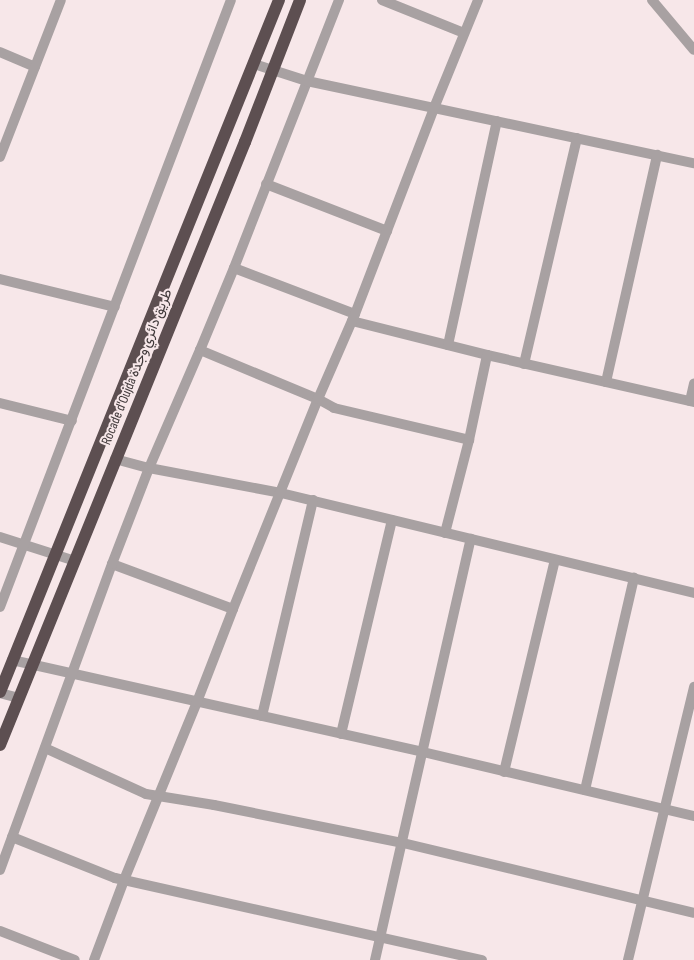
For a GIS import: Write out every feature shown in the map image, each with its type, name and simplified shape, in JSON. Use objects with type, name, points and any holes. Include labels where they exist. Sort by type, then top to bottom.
[{"type":"highway","name":"Rocade d'Oujda طريق دائري وجدة","points":[[0,693],[279,0]]},
{"type":"highway","name":"Rocade d'Oujda طريق دائري وجدة","points":[[0,746],[300,0]]},
{"type":"highway","points":[[108,424],[127,432]]},
{"type":"street","points":[[0,157],[61,0]]},
{"type":"street","points":[[0,607],[231,0]]},
{"type":"street","points":[[0,870],[112,564],[149,468],[234,268],[339,0]]},
{"type":"street","points":[[382,0],[464,33]]},
{"type":"street","points":[[94,960],[124,880],[318,399],[353,317],[434,108],[478,0]]},
{"type":"street","points":[[652,0],[694,50]]},
{"type":"street","points":[[0,52],[35,67]]},
{"type":"street","points":[[254,64],[307,81],[694,162]]},
{"type":"street","points":[[448,345],[497,121]]},
{"type":"street","points":[[524,364],[577,138]]},
{"type":"street","points":[[606,382],[657,155]]},
{"type":"street","points":[[266,184],[387,231]]},
{"type":"street","points":[[234,268],[353,317],[487,356],[692,402],[694,383]]},
{"type":"street","points":[[0,279],[115,307]]},
{"type":"street","points":[[200,350],[318,399],[334,408],[469,440]]},
{"type":"street","points":[[446,533],[469,440],[487,356]]},
{"type":"street","points":[[0,403],[72,420]]},
{"type":"street","points":[[116,459],[149,468],[281,492],[694,593]]},
{"type":"street","points":[[262,716],[313,500]]},
{"type":"street","points":[[340,734],[392,520]]},
{"type":"street","points":[[0,536],[74,561]]},
{"type":"street","points":[[374,960],[423,752],[470,539]]},
{"type":"street","points":[[504,772],[555,560]]},
{"type":"street","points":[[112,564],[233,609]]},
{"type":"street","points":[[585,790],[634,578]]},
{"type":"street","points":[[12,660],[423,752],[694,816]]},
{"type":"street","points":[[628,960],[663,809],[694,687]]},
{"type":"street","points":[[0,693],[19,698]]},
{"type":"street","points":[[44,748],[136,791],[158,797],[214,805],[402,843],[694,913]]},
{"type":"street","points":[[12,837],[105,876],[482,960]]},
{"type":"street","points":[[0,931],[75,960]]}]
